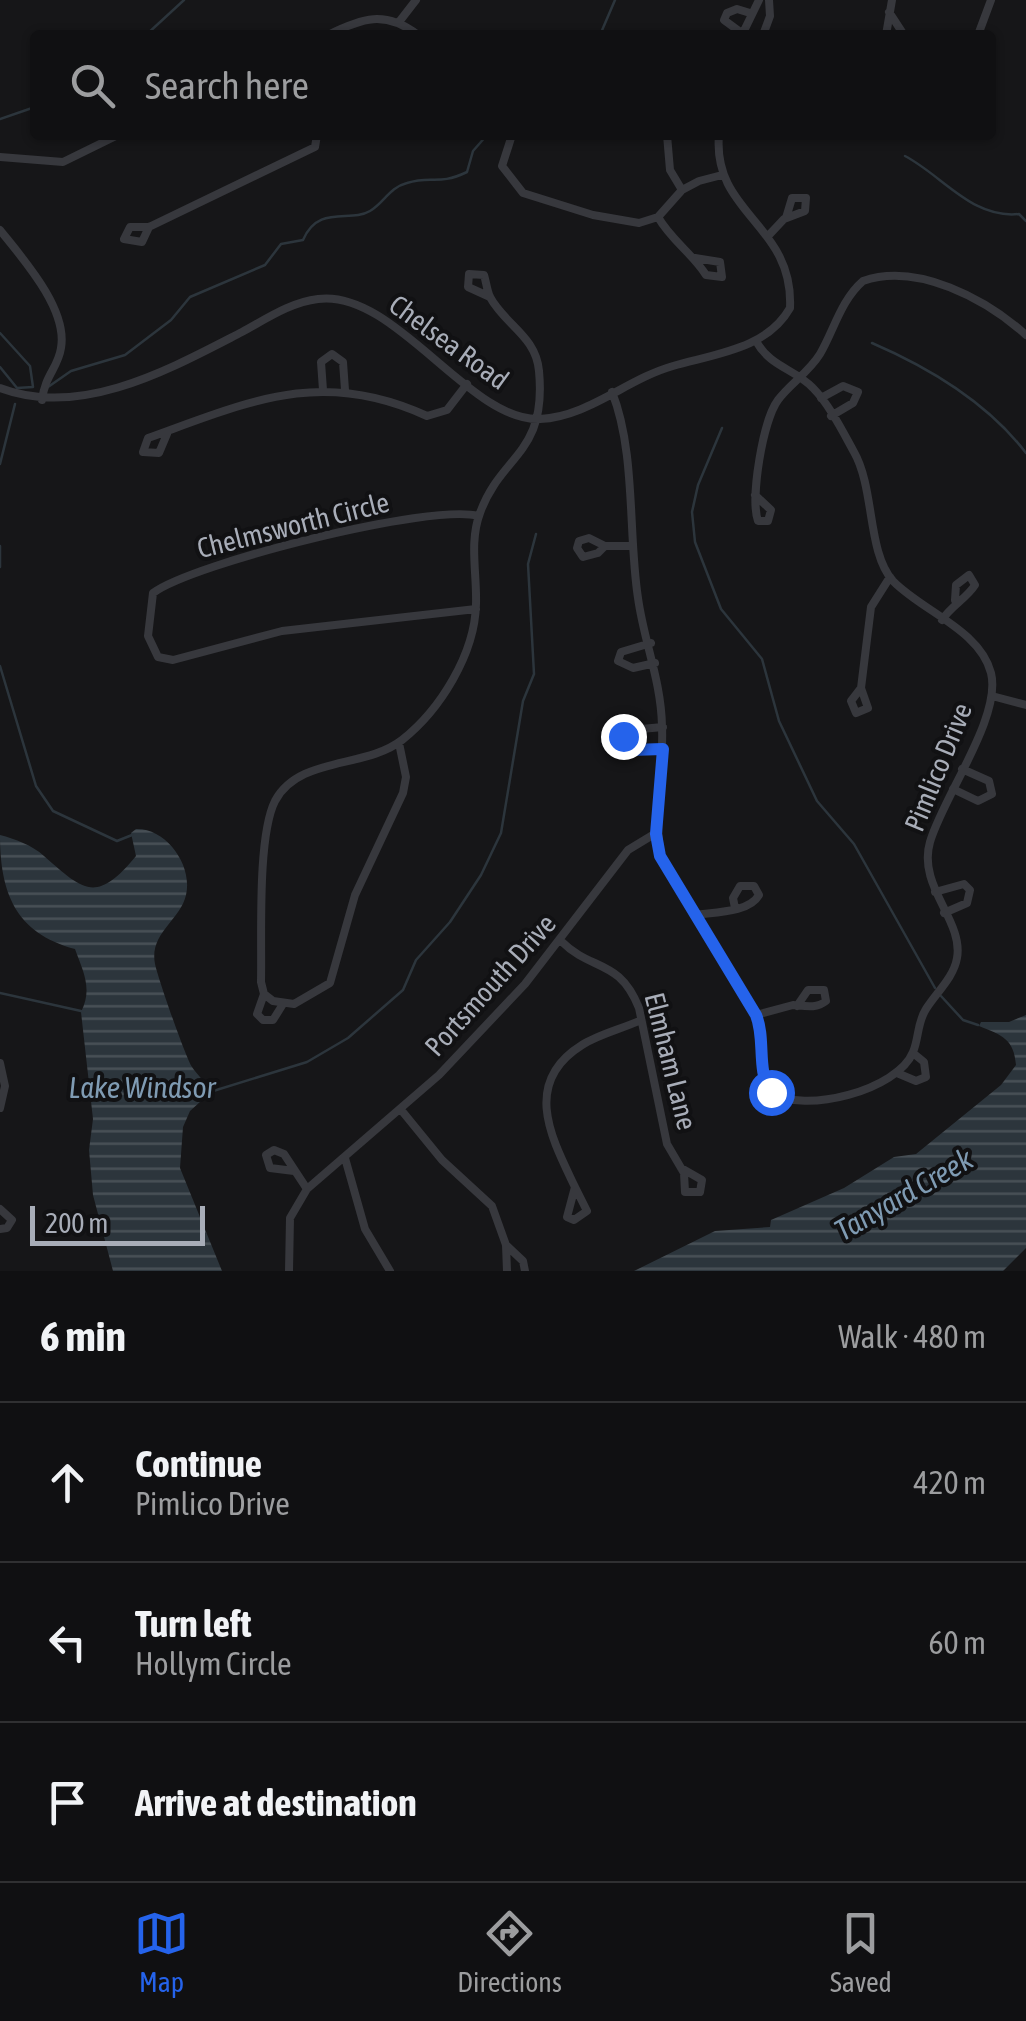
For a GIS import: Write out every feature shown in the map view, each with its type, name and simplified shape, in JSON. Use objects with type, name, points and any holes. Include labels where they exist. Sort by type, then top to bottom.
[{"type":"street","points":[[399,22],[416,0]]},
{"type":"street","points":[[744,30],[759,0]]},
{"type":"street","points":[[765,30],[770,16],[769,0]]},
{"type":"street","points":[[887,30],[892,0]]},
{"type":"street","points":[[980,30],[991,0]]},
{"type":"street","points":[[737,30],[724,20],[728,12],[737,9],[750,13]]},
{"type":"street","points":[[889,12],[901,30]]},
{"type":"street","points":[[338,30],[361,18],[399,22],[411,30]]},
{"type":"street","points":[[0,156],[63,162],[108,140]]},
{"type":"street","points":[[149,226],[292,161],[315,147],[316,140]]},
{"type":"street","points":[[510,140],[502,166],[522,193],[624,222],[658,217],[682,190],[722,175]]},
{"type":"street","points":[[666,140],[670,170],[682,190]]},
{"type":"street","points":[[537,420],[588,406],[665,368],[756,341],[774,330],[790,308],[785,260],[769,235],[734,198],[722,175],[719,140]]},
{"type":"street","points":[[658,217],[670,238],[695,258]]},
{"type":"street","points":[[769,235],[786,218]]},
{"type":"street","points":[[0,230],[31,272],[59,323],[59,358],[45,377],[42,400]]},
{"type":"street","points":[[755,495],[771,411],[816,360],[854,289],[872,278],[917,277],[978,303],[1026,335]]},
{"type":"street","points":[[283,1004],[272,1020],[258,1018],[264,994],[266,843],[275,802],[299,776],[367,758],[399,743],[422,723],[448,687],[470,640],[476,608],[474,554],[478,516],[486,499],[531,442],[537,420],[540,372],[535,354],[526,336],[490,297]]},
{"type":"street","name":"Chelsea Road","points":[[0,388],[42,400],[91,396],[187,358],[302,302],[338,298],[374,314],[505,410],[537,420]]},
{"type":"street","points":[[756,341],[770,362],[798,377],[822,398],[861,465],[878,551],[890,577],[871,607],[861,688]]},
{"type":"street","points":[[323,390],[321,362],[332,354],[343,362],[346,390]]},
{"type":"street","points":[[167,434],[206,414],[323,390],[346,390],[391,399],[427,416],[447,410],[467,384]]},
{"type":"street","points":[[822,398],[843,386],[858,392],[853,403],[831,416]]},
{"type":"street","name":"Pimlico Drive","points":[[612,392],[621,436],[638,602],[655,663],[662,727],[656,834],[660,856],[756,1015],[763,1040],[766,1085],[778,1097],[813,1101],[838,1097],[898,1072],[913,1053],[923,1013],[957,959],[955,936],[935,892],[927,856],[992,696],[992,676],[984,656],[890,577]]},
{"type":"street","name":"Chelmsworth Circle","points":[[476,608],[282,631],[173,660],[158,657],[148,636],[152,594],[194,572],[277,548],[449,512],[478,516]]},
{"type":"street","points":[[605,546],[633,546]]},
{"type":"street","points":[[942,620],[955,600]]},
{"type":"street","points":[[650,643],[620,652],[618,661],[632,668],[655,663]]},
{"type":"street","points":[[992,696],[1026,705]]},
{"type":"street","points":[[662,727],[630,730],[623,741],[631,750],[663,749]]},
{"type":"street","points":[[264,994],[283,1004],[304,1002],[330,983],[354,895],[403,794],[406,777],[399,743]]},
{"type":"street","points":[[952,789],[978,801],[992,794],[989,781],[962,769]]},
{"type":"street","name":"Portsmouth Drive","points":[[306,1190],[402,1111],[561,941],[628,850],[656,834]]},
{"type":"street","points":[[935,892],[959,884],[970,890],[967,902],[944,913]]},
{"type":"street","points":[[694,914],[735,908]]},
{"type":"street","name":"Elmham Lane","points":[[561,941],[624,978],[641,1020],[667,1144],[681,1168]]},
{"type":"street","points":[[756,1015],[796,1006]]},
{"type":"street","points":[[574,1186],[549,1135],[545,1117],[550,1084],[580,1046],[641,1020]]},
{"type":"street","points":[[898,1072],[911,1080],[926,1077],[924,1062],[913,1053]]},
{"type":"street","points":[[0,1063],[0,1108]]},
{"type":"street","points":[[402,1111],[442,1160],[487,1199],[506,1246],[507,1271]]},
{"type":"street","points":[[346,1158],[365,1229],[390,1271]]},
{"type":"street","points":[[289,1271],[290,1218],[306,1190],[294,1171]]},
{"type":"street","points":[[0,1209],[12,1220],[0,1229]]},
{"type":"street","points":[[506,1246],[523,1262],[524,1271]]},
{"type":"water","name":"Lake Windsor","points":[[136,829],[147,830],[167,842],[185,872],[186,895],[156,944],[155,964],[192,1067],[211,1092],[190,1111],[183,1127],[180,1168],[222,1271],[113,1271],[93,1195],[89,1150],[93,1119],[81,1012],[86,996],[84,973],[75,949],[55,942],[25,921],[3,875],[0,835],[34,849],[80,884],[100,886],[136,856],[131,833]]},
{"type":"water","name":"Tanyard Creek","points":[[1026,1015],[1026,1248],[1003,1271],[634,1271],[715,1231],[770,1227],[771,1220],[844,1188],[894,1157],[916,1154],[1001,1085],[1016,1065],[1009,1044],[1000,1035],[979,1026],[981,1022],[1009,1022]]},
{"type":"waterway","points":[[151,30],[184,0]]},
{"type":"waterway","points":[[602,30],[615,0]]},
{"type":"waterway","points":[[0,119],[30,109]]},
{"type":"waterway","points":[[48,387],[71,371],[125,355],[171,320],[190,297],[265,265],[281,244],[303,240],[317,222],[370,211],[407,183],[467,172],[473,151],[483,140]]},
{"type":"waterway","points":[[905,156],[972,203],[1002,214],[1019,214],[1026,221]]},
{"type":"waterway","points":[[0,333],[30,366],[33,387],[17,388],[0,367]]},
{"type":"waterway","points":[[872,343],[956,388],[994,418],[1026,453]]},
{"type":"waterway","points":[[0,464],[15,404]]},
{"type":"waterway","points":[[722,428],[698,485],[692,512],[695,542],[721,609],[762,659],[779,721],[817,801],[854,844],[935,988]]},
{"type":"waterway","points":[[210,1092],[307,1062],[348,1038],[403,990],[416,960],[450,922],[481,875],[501,833],[523,701],[534,674],[528,564],[536,534]]},
{"type":"waterway","points":[[0,546],[0,567]]},
{"type":"waterway","points":[[0,666],[36,786],[53,811],[117,841],[132,835]]},
{"type":"waterway","points":[[0,993],[81,1011]]},
{"type":"waterway","points":[[941,996],[963,1020],[978,1025]]},
{"type":"route","points":[[623,736],[624,745],[631,750],[663,749],[656,834],[660,856],[756,1015],[763,1040],[764,1076],[771,1092]]}]
